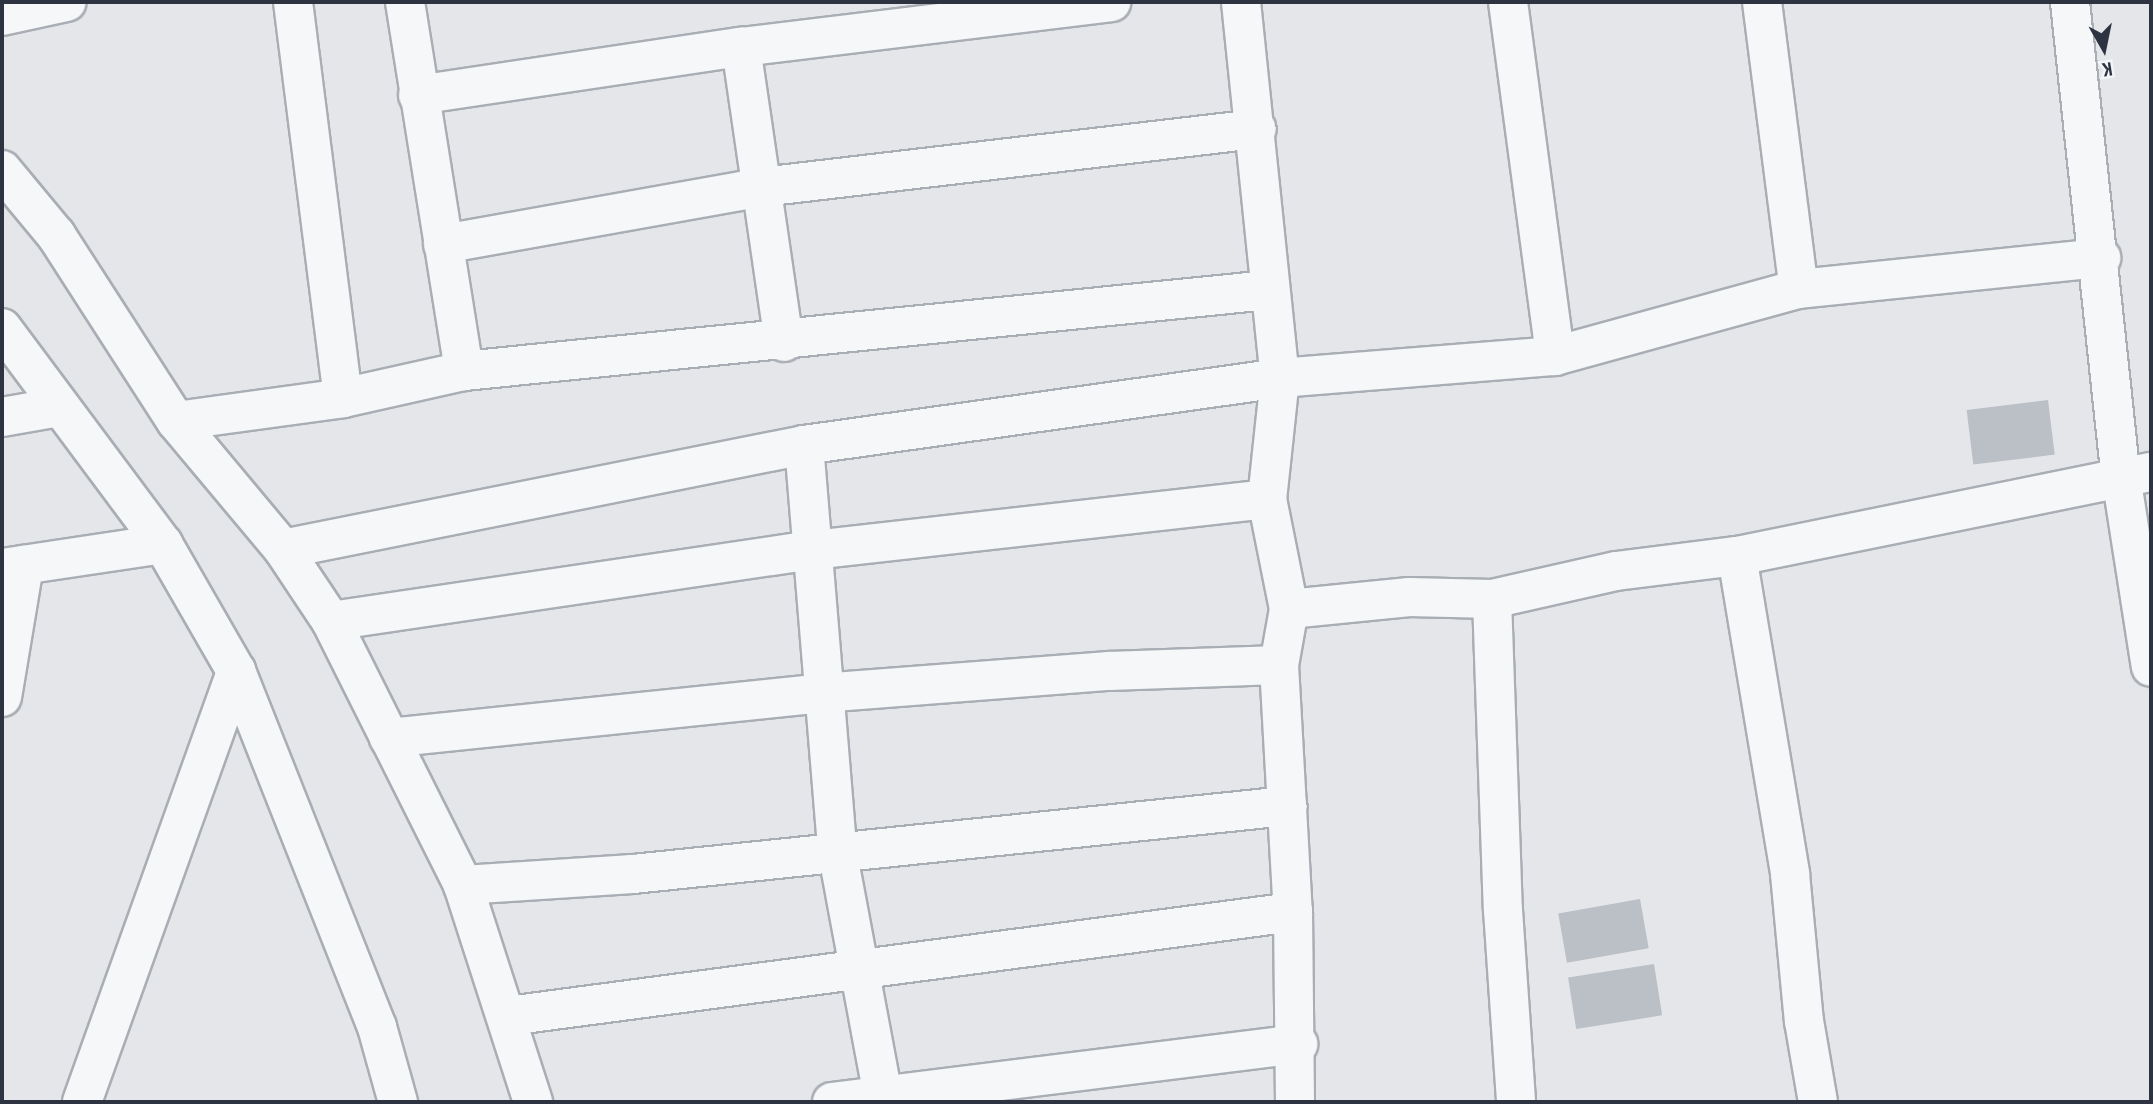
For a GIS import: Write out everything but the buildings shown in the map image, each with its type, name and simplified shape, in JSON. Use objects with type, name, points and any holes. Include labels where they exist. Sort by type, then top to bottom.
[{"type":"street","points":[[2,16],[67,2]]},
{"type":"street","points":[[293,2],[343,398]]},
{"type":"street","points":[[405,2],[464,371]]},
{"type":"street","points":[[418,94],[741,47],[1111,2]]},
{"type":"street","points":[[1241,2],[1257,129],[1269,290],[1280,378],[1267,499],[1289,608],[1279,665],[1298,1044],[1295,1102]]},
{"type":"street","points":[[1508,2],[1555,356]]},
{"type":"street","points":[[1762,2],[1799,289]]},
{"type":"street","points":[[2070,2],[2101,258],[2136,474],[2151,667]]},
{"type":"street","points":[[741,47],[784,342]]},
{"type":"street","points":[[443,244],[762,187],[1257,129]]},
{"type":"street","points":[[2,170],[56,234],[176,421],[283,549],[331,621],[463,885],[508,1016],[533,1102]]},
{"type":"street","points":[[283,549],[804,444],[1280,378],[1555,356],[1799,289],[2101,258]]},
{"type":"street","points":[[176,421],[343,398],[464,371],[784,342],[1269,290]]},
{"type":"street","points":[[2,328],[163,544],[236,671],[377,1027],[397,1102]]},
{"type":"street","points":[[2,417],[59,407]]},
{"type":"street","points":[[804,444],[821,693],[837,850],[883,1094]]},
{"type":"street","points":[[1289,608],[1409,597],[1492,599],[1616,571],[1737,556],[2136,474]]},
{"type":"street","points":[[331,621],[813,550],[1267,499]]},
{"type":"street","points":[[2,697],[13,567],[163,544]]},
{"type":"street","points":[[1737,556],[1790,874],[1804,1021],[1818,1102]]},
{"type":"street","points":[[1492,599],[1503,910],[1516,1102]]},
{"type":"street","points":[[389,738],[821,693],[1109,671],[1279,665]]},
{"type":"street","points":[[82,1102],[236,671]]},
{"type":"street","points":[[463,885],[633,874],[837,850],[1287,806]]},
{"type":"street","points":[[508,1016],[1293,912]]},
{"type":"street","points":[[832,1102],[883,1094],[923,1096],[1298,1044]]}]
